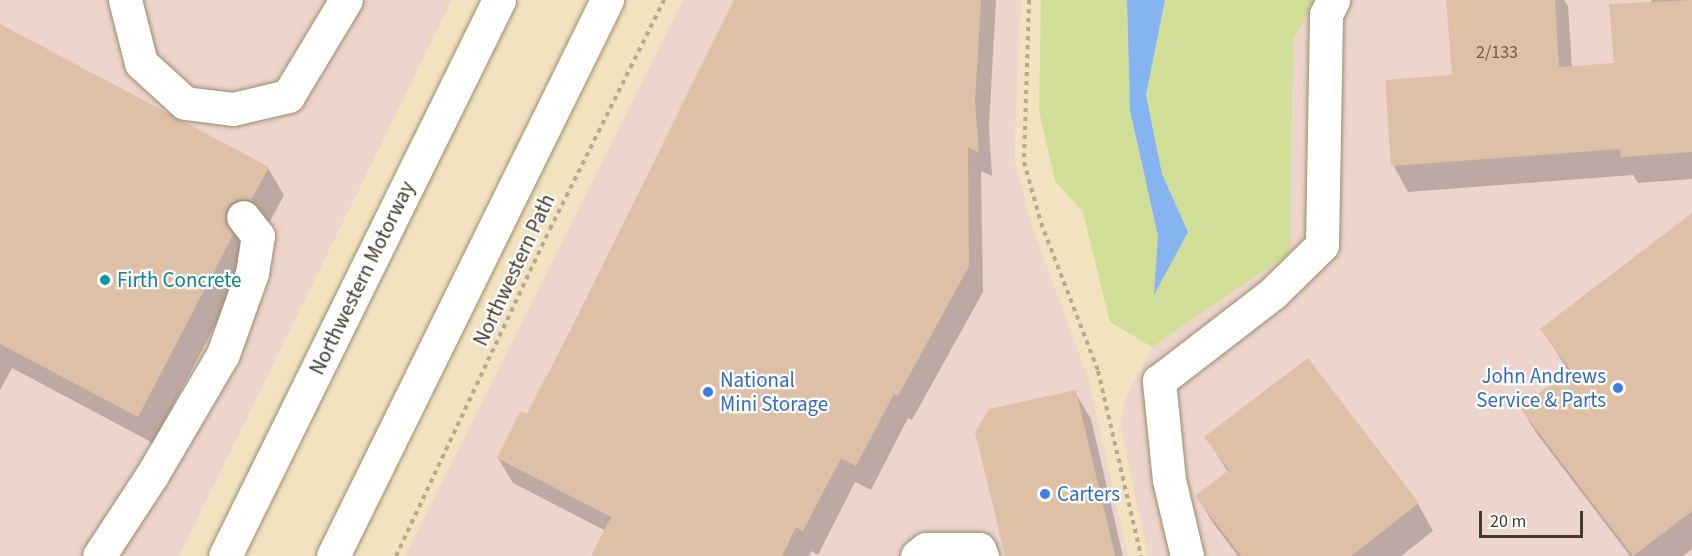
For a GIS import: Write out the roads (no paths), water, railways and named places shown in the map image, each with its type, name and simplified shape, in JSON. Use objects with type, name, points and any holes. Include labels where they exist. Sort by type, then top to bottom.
[{"type":"main road","points":[[125,0],[141,63],[185,103],[233,109],[288,96],[346,0]]},
{"type":"main road","name":"Northwestern Motorway","points":[[225,556],[500,0]]},
{"type":"main road","points":[[333,556],[607,0]]},
{"type":"main road","points":[[1187,556],[1169,480],[1159,381],[1272,294],[1322,245],[1326,14],[1333,0]]},
{"type":"main road","points":[[99,556],[152,475],[223,354],[252,273],[258,236],[243,217]]},
{"type":"main road","points":[[917,556],[926,549],[980,549],[982,556]]},
{"type":"water","points":[[1127,0],[1165,0],[1146,95],[1162,174],[1188,232],[1154,295],[1158,236],[1130,110]]},
{"type":"place","name":"Firth Concrete","points":[[105,280]]},
{"type":"place","name":"John Andrews Service & Parts","points":[[1618,388]]},
{"type":"place","name":"National Mini Storage","points":[[708,392]]},
{"type":"place","name":"Carters","points":[[1045,494]]}]
